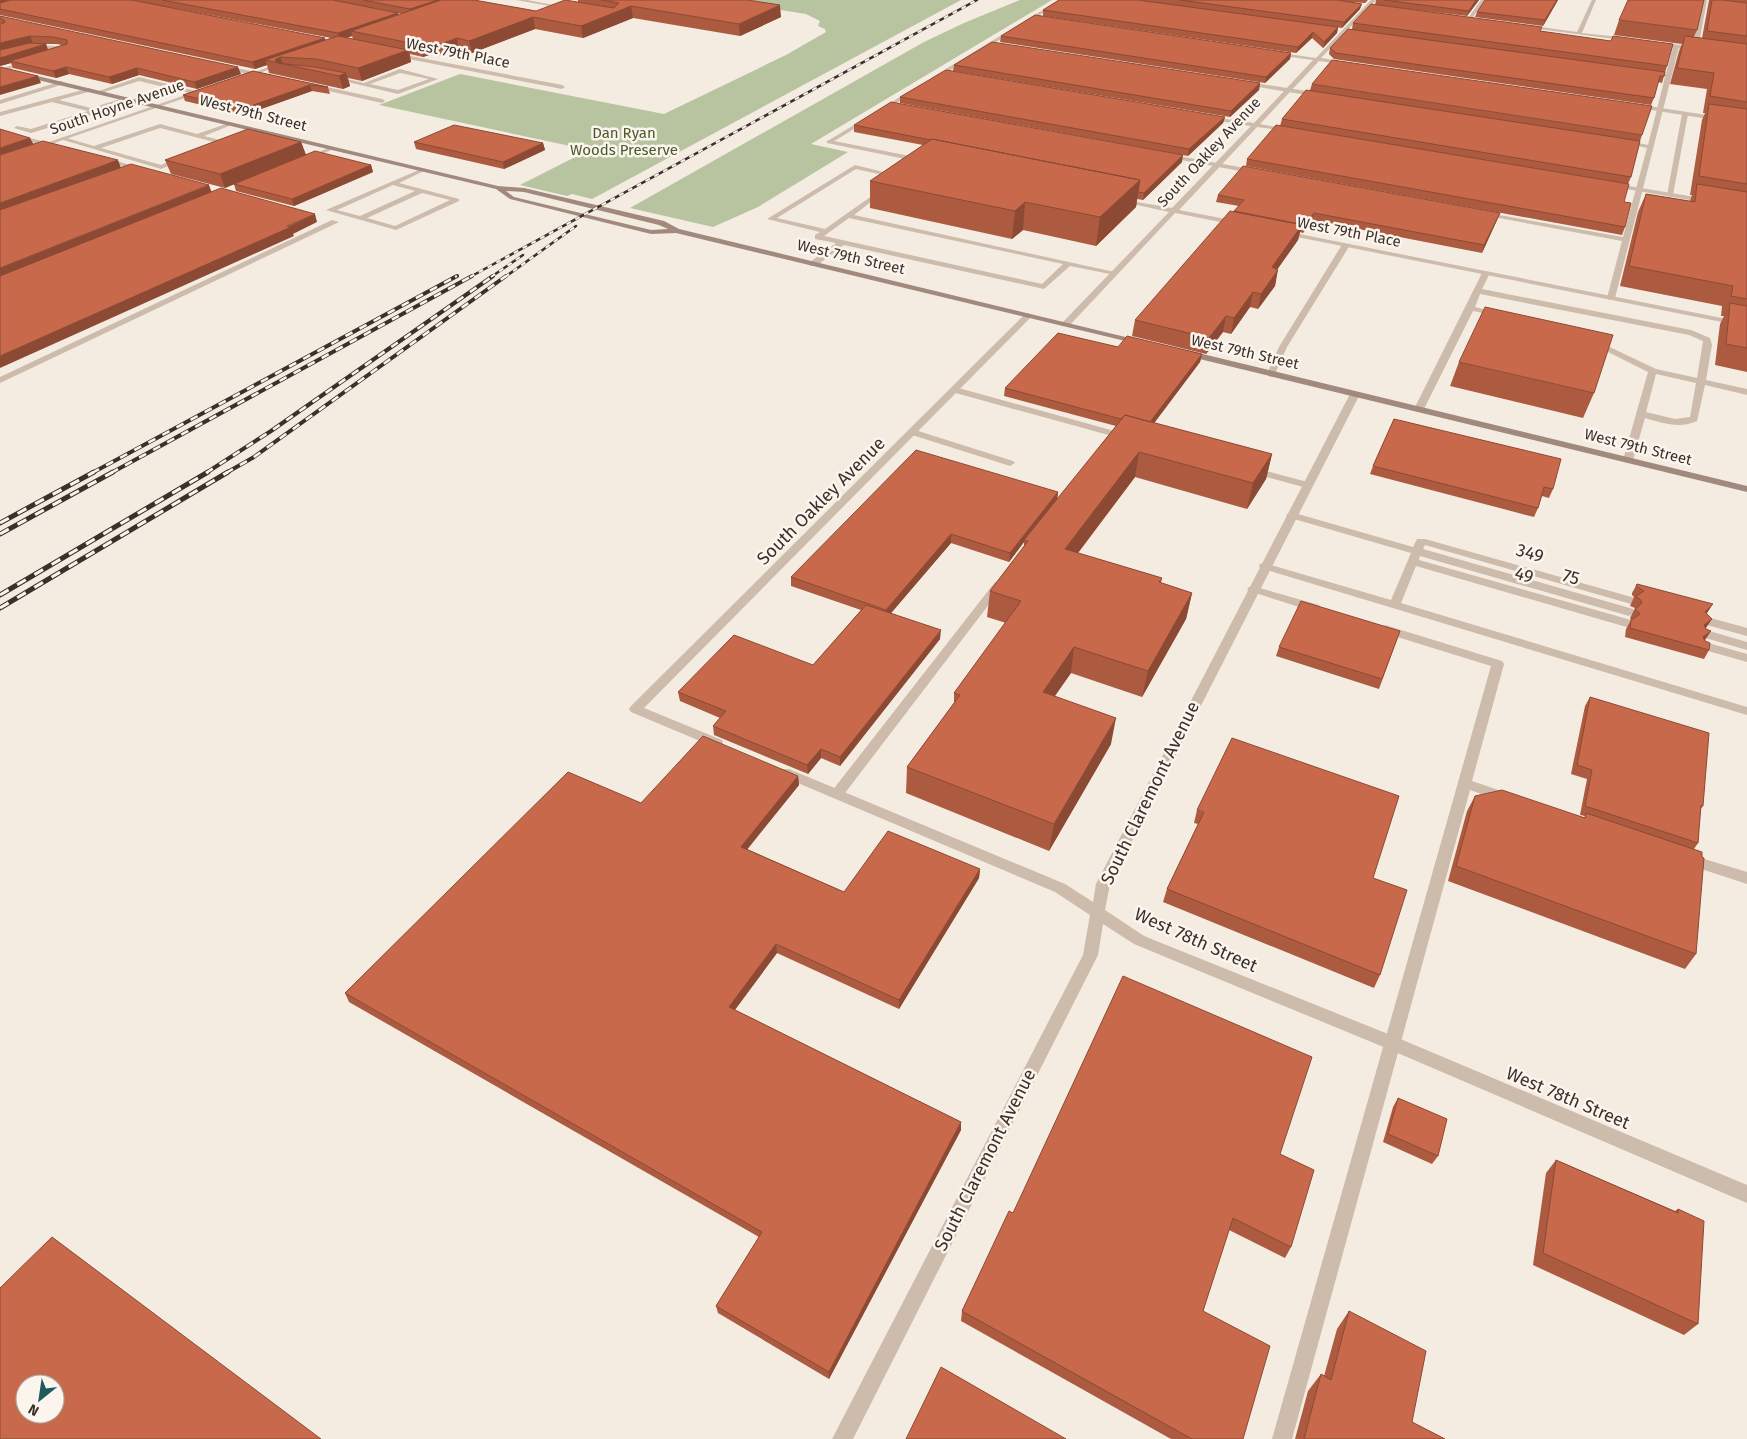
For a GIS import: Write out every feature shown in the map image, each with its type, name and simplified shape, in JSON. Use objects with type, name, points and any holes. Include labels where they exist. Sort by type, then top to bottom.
[{"type":"main road","name":"West 79th Street","points":[[3,70],[498,188],[524,190],[662,223],[677,231],[1150,344]]},
{"type":"main road","name":"West 79th Street","points":[[498,188],[512,198],[651,232],[677,231]]},
{"type":"main road","name":"West 79th Street","points":[[1178,351],[1747,489]]},
{"type":"street","points":[[518,0],[577,10]]},
{"type":"street","points":[[926,83],[1062,0]]},
{"type":"street","name":"South Oakley Avenue","points":[[1066,324],[1374,0]]},
{"type":"street","points":[[1468,20],[1483,0]]},
{"type":"street","points":[[1579,34],[1594,0]]},
{"type":"street","points":[[1695,49],[1706,0]]},
{"type":"street","points":[[1359,6],[1377,8]]},
{"type":"street","points":[[1033,18],[1043,19]]},
{"type":"street","points":[[1459,18],[1477,21]]},
{"type":"street","points":[[1524,27],[1637,42]]},
{"type":"street","points":[[1334,30],[1353,33]]},
{"type":"street","points":[[1647,43],[1704,50]]},
{"type":"street","points":[[990,44],[1000,45]]},
{"type":"street","points":[[0,54],[33,45],[66,49],[54,55]]},
{"type":"street","points":[[1610,298],[1676,46]]},
{"type":"street","points":[[1269,52],[1356,65]]},
{"type":"street","name":"West 79th Place","points":[[390,54],[562,87]]},
{"type":"street","points":[[3,70],[38,59]]},
{"type":"street","points":[[236,80],[294,60]]},
{"type":"street","points":[[220,66],[270,77]]},
{"type":"street","points":[[268,69],[282,72]]},
{"type":"street","points":[[328,77],[363,85],[398,92],[435,79],[400,71],[363,85]]},
{"type":"street","points":[[943,72],[953,74]]},
{"type":"street","points":[[1639,72],[1668,76]]},
{"type":"street","points":[[99,92],[139,79],[198,93]]},
{"type":"street","points":[[1239,82],[1328,96]]},
{"type":"street","points":[[0,102],[62,83]]},
{"type":"street","points":[[307,85],[382,101]]},
{"type":"street","points":[[919,87],[829,142],[926,161]]},
{"type":"street","points":[[0,114],[90,90]]},
{"type":"street","name":"South Hoyne Avenue","points":[[32,150],[207,90]]},
{"type":"street","points":[[54,101],[91,110],[127,99]]},
{"type":"street","points":[[889,105],[899,107]]},
{"type":"street","points":[[1630,106],[1747,123]]},
{"type":"street","points":[[8,125],[31,131],[89,114],[91,110]]},
{"type":"street","points":[[1670,195],[1685,114]]},
{"type":"street","points":[[1204,116],[1296,132]]},
{"type":"street","points":[[198,136],[231,124]]},
{"type":"street","points":[[94,148],[160,126],[226,143],[217,146]]},
{"type":"street","points":[[0,132],[64,149]]},
{"type":"street","points":[[62,139],[161,167],[189,156]]},
{"type":"street","points":[[1611,141],[1650,147]]},
{"type":"street","points":[[296,163],[333,148]]},
{"type":"street","points":[[1155,154],[1268,174]]},
{"type":"street","points":[[99,158],[162,176]]},
{"type":"street","points":[[826,232],[771,218],[855,167],[902,177],[894,182]]},
{"type":"street","points":[[125,171],[134,168]]},
{"type":"street","points":[[392,183],[457,200],[396,228],[330,210],[392,183],[422,170]]},
{"type":"street","points":[[1600,183],[1718,203]]},
{"type":"street","points":[[886,188],[818,237],[1044,287],[1069,263]]},
{"type":"street","points":[[361,218],[421,191]]},
{"type":"street","points":[[1111,198],[1244,225]]},
{"type":"street","points":[[1471,212],[1626,240]]},
{"type":"street","points":[[848,216],[1115,273]]},
{"type":"street","points":[[0,380],[335,222],[326,220]]},
{"type":"street","name":"West 79th Place","points":[[1271,230],[1747,325]]},
{"type":"street","points":[[813,264],[842,242]]},
{"type":"street","points":[[1272,374],[1283,347],[1346,245]]},
{"type":"street","points":[[1419,409],[1486,273]]},
{"type":"street","points":[[1478,291],[1702,336],[1707,340],[1708,345],[1694,419],[1688,423],[1641,414]]},
{"type":"street","points":[[1470,308],[1508,316]]},
{"type":"street","name":"South Oakley Avenue","points":[[727,748],[636,709],[1029,315]]},
{"type":"street","points":[[1584,339],[1653,371],[1747,392]]},
{"type":"street","points":[[1628,460],[1653,371]]},
{"type":"street","points":[[955,390],[1112,438],[1134,439]]},
{"type":"street","name":"South Claremont Avenue","points":[[842,1439],[1090,955],[1102,884],[1264,566],[1355,394]]},
{"type":"street","points":[[912,432],[1010,463]]},
{"type":"street","points":[[1237,467],[1307,486]]},
{"type":"street","points":[[1291,515],[1416,551],[1395,605]]},
{"type":"street","name":"349","points":[[1416,551],[1631,600]]},
{"type":"street","name":"75","points":[[1416,551],[1629,612]]},
{"type":"street","name":"49","points":[[1416,551],[1627,623]]},
{"type":"street","points":[[1264,566],[1747,711]]},
{"type":"street","points":[[837,794],[1006,575]]},
{"type":"street","points":[[1253,589],[1323,610]]},
{"type":"street","points":[[1707,621],[1747,632]]},
{"type":"street","points":[[1282,1439],[1498,664],[1369,625]]},
{"type":"street","points":[[1747,646],[1705,640],[1747,658]]},
{"type":"street","name":"West 78th Street","points":[[773,767],[1060,888],[1139,940],[1392,1043],[1747,1194]]},
{"type":"street","points":[[1464,783],[1520,802]]},
{"type":"street","points":[[1671,853],[1747,878]]},
{"type":"green space","name":"Dan Ryan Woods Preserve","points":[[719,0],[961,0],[592,199],[572,194],[567,196],[520,185],[589,150],[379,105],[460,74],[664,114],[786,55],[826,32],[825,29],[818,26],[820,21],[806,14]]},
{"type":"green space","points":[[1020,0],[1052,0],[811,144],[848,152],[758,207],[713,227],[630,208],[924,42]]},
{"type":"building","points":[[10,0],[132,0],[325,38],[252,62],[0,9],[0,3]]},
{"type":"building","points":[[162,0],[333,0],[398,13],[338,33]]},
{"type":"building","points":[[363,0],[438,0],[410,9]]},
{"type":"building","points":[[441,0],[474,0],[536,11],[565,0],[614,8],[619,3],[601,0],[748,0],[780,5],[739,24],[631,6],[581,26],[533,17],[469,41],[457,38],[441,44],[429,42],[420,45],[351,31]]},
{"type":"building","points":[[1059,0],[1138,0],[1338,27],[1324,42],[1313,32],[1298,47],[1043,10]]},
{"type":"building","points":[[1180,0],[1338,0],[1362,4],[1344,22]]},
{"type":"building","points":[[1384,0],[1476,0],[1469,11]]},
{"type":"building","points":[[1485,0],[1557,0],[1545,20],[1477,12]]},
{"type":"building","points":[[1628,0],[1704,0],[1697,30],[1619,20]]},
{"type":"building","points":[[1712,0],[1747,3],[1747,36],[1707,31]]},
{"type":"building","points":[[1371,4],[1542,27],[1540,31],[1611,41],[1613,36],[1673,44],[1667,66],[1353,23]]},
{"type":"building","points":[[1035,15],[1291,53],[1266,77],[1001,36]]},
{"type":"building","points":[[0,16],[238,67],[194,82],[137,68],[109,77],[66,67],[53,71],[10,61],[67,44],[67,40],[30,36],[0,43],[0,24],[5,21]]},
{"type":"building","points":[[1348,29],[1665,72],[1664,76],[1660,76],[1654,98],[1336,53],[1330,48]]},
{"type":"building","points":[[338,36],[408,50],[358,68],[316,59],[280,57],[275,60],[277,63],[265,60]]},
{"type":"building","points":[[1685,36],[1747,44],[1747,102],[1710,96],[1714,73],[1677,68]]},
{"type":"building","points":[[992,42],[1260,83],[1231,111],[954,65]]},
{"type":"building","points":[[30,43],[46,44],[0,58],[0,50]]},
{"type":"building","points":[[1332,60],[1652,106],[1642,135],[1312,84]]},
{"type":"building","points":[[281,63],[315,67],[346,73],[339,76]]},
{"type":"building","points":[[0,67],[38,76],[0,87]]},
{"type":"building","points":[[946,70],[1225,117],[1189,149],[900,97]]},
{"type":"building","points":[[253,71],[328,87],[310,85],[242,109],[183,95]]},
{"type":"building","points":[[1306,90],[1640,141],[1631,177],[1282,119]]},
{"type":"building","points":[[891,102],[1183,155],[1144,193],[1138,192],[1140,180],[854,125]]},
{"type":"building","points":[[1709,104],[1747,109],[1747,184],[1699,176]]},
{"type":"building","points":[[454,125],[543,143],[503,162],[414,142]]},
{"type":"building","points":[[1276,125],[1629,184],[1624,202],[1631,203],[1625,227],[1247,159]]},
{"type":"building","points":[[0,129],[30,138],[0,148]]},
{"type":"building","points":[[248,129],[301,142],[220,174],[165,160]]},
{"type":"building","points":[[932,139],[1140,180],[1100,217],[1025,202],[1015,211],[870,181]]},
{"type":"building","points":[[43,141],[118,160],[0,203],[0,155]]},
{"type":"building","points":[[315,151],[371,165],[292,199],[234,184]]},
{"type":"building","points":[[131,164],[209,185],[0,268],[0,210]]},
{"type":"building","points":[[1243,166],[1500,213],[1484,245],[1314,213],[1305,225],[1234,211],[1244,200],[1218,195]]},
{"type":"building","points":[[1697,184],[1747,192],[1747,299],[1731,296],[1733,286],[1629,266],[1646,194],[1695,202]]},
{"type":"building","points":[[221,188],[315,214],[287,226],[291,227],[0,356],[0,276]]},
{"type":"building","points":[[1230,211],[1302,225],[1272,267],[1278,270],[1261,294],[1253,292],[1234,318],[1226,316],[1209,338],[1135,320]]},
{"type":"building","points":[[1730,303],[1747,306],[1747,348],[1726,344]]},
{"type":"building","points":[[1485,307],[1613,335],[1594,393],[1459,362]]},
{"type":"building","points":[[1058,333],[1118,347],[1127,336],[1202,354],[1150,422],[1125,415],[1121,419],[1005,388]]},
{"type":"building","points":[[1125,415],[1272,454],[1253,483],[1139,452],[1065,549],[1162,578],[1159,582],[1192,593],[1148,671],[1074,647],[1043,692],[1116,718],[1054,824],[907,767],[960,695],[954,693],[1021,601],[990,591],[1028,541],[1024,540]]},
{"type":"building","points":[[1394,419],[1561,459],[1553,489],[1544,487],[1538,508],[1373,466]]},
{"type":"building","points":[[916,450],[1058,492],[1010,553],[951,534],[886,610],[791,577]]},
{"type":"building","points":[[1637,584],[1713,604],[1705,612],[1712,619],[1704,625],[1706,629],[1711,631],[1703,637],[1705,641],[1710,643],[1709,650],[1630,628],[1631,620],[1640,614],[1635,609],[1642,603],[1640,599],[1635,597],[1644,591],[1636,586]]},
{"type":"building","points":[[1301,601],[1400,631],[1382,679],[1279,647]]},
{"type":"building","points":[[866,605],[941,630],[840,757],[821,749],[807,765],[713,726],[726,711],[678,692],[734,635],[813,665]]},
{"type":"building","points":[[1590,697],[1709,733],[1698,843],[1585,806],[1592,770],[1577,765]]},
{"type":"building","points":[[703,736],[798,776],[741,847],[844,892],[888,831],[980,869],[899,1000],[776,944],[729,1007],[961,1122],[829,1372],[716,1306],[762,1232],[345,993],[568,772],[641,803]]},
{"type":"building","points":[[1232,738],[1399,796],[1373,878],[1407,890],[1380,975],[1167,889],[1204,812],[1197,810]]},
{"type":"building","points":[[1502,790],[1585,818],[1586,813],[1702,852],[1702,857],[1704,858],[1696,954],[1456,866],[1475,796]]},
{"type":"building","points":[[1123,976],[1312,1057],[1280,1154],[1314,1170],[1291,1247],[1233,1218],[1203,1311],[1270,1346],[1243,1439],[1192,1439],[962,1311],[1009,1211],[1013,1213]]},
{"type":"building","points":[[1398,1098],[1447,1119],[1438,1156],[1388,1134]]},
{"type":"building","points":[[1556,1160],[1678,1213],[1678,1209],[1704,1221],[1698,1324],[1543,1253]]},
{"type":"building","points":[[52,1237],[321,1439],[0,1439],[0,1288]]},
{"type":"building","points":[[1349,1311],[1426,1351],[1412,1422],[1445,1439],[1304,1439],[1321,1374],[1331,1380]]},
{"type":"building","points":[[941,1367],[1066,1439],[906,1439]]},
{"type":"railway","points":[[470,277],[977,0]]},
{"type":"railway","points":[[505,277],[576,226]]},
{"type":"railway","points":[[491,277],[523,255]]},
{"type":"railway","points":[[92,473],[457,276],[455,277]]},
{"type":"railway","points":[[111,473],[472,276]]},
{"type":"railway","points":[[206,473],[271,431],[493,276]]},
{"type":"railway","points":[[226,473],[254,457],[506,276]]},
{"type":"railway","points":[[0,523],[94,472]]},
{"type":"railway","points":[[0,534],[113,472]]},
{"type":"railway","points":[[0,595],[208,472]]},
{"type":"railway","points":[[0,608],[228,472]]}]
